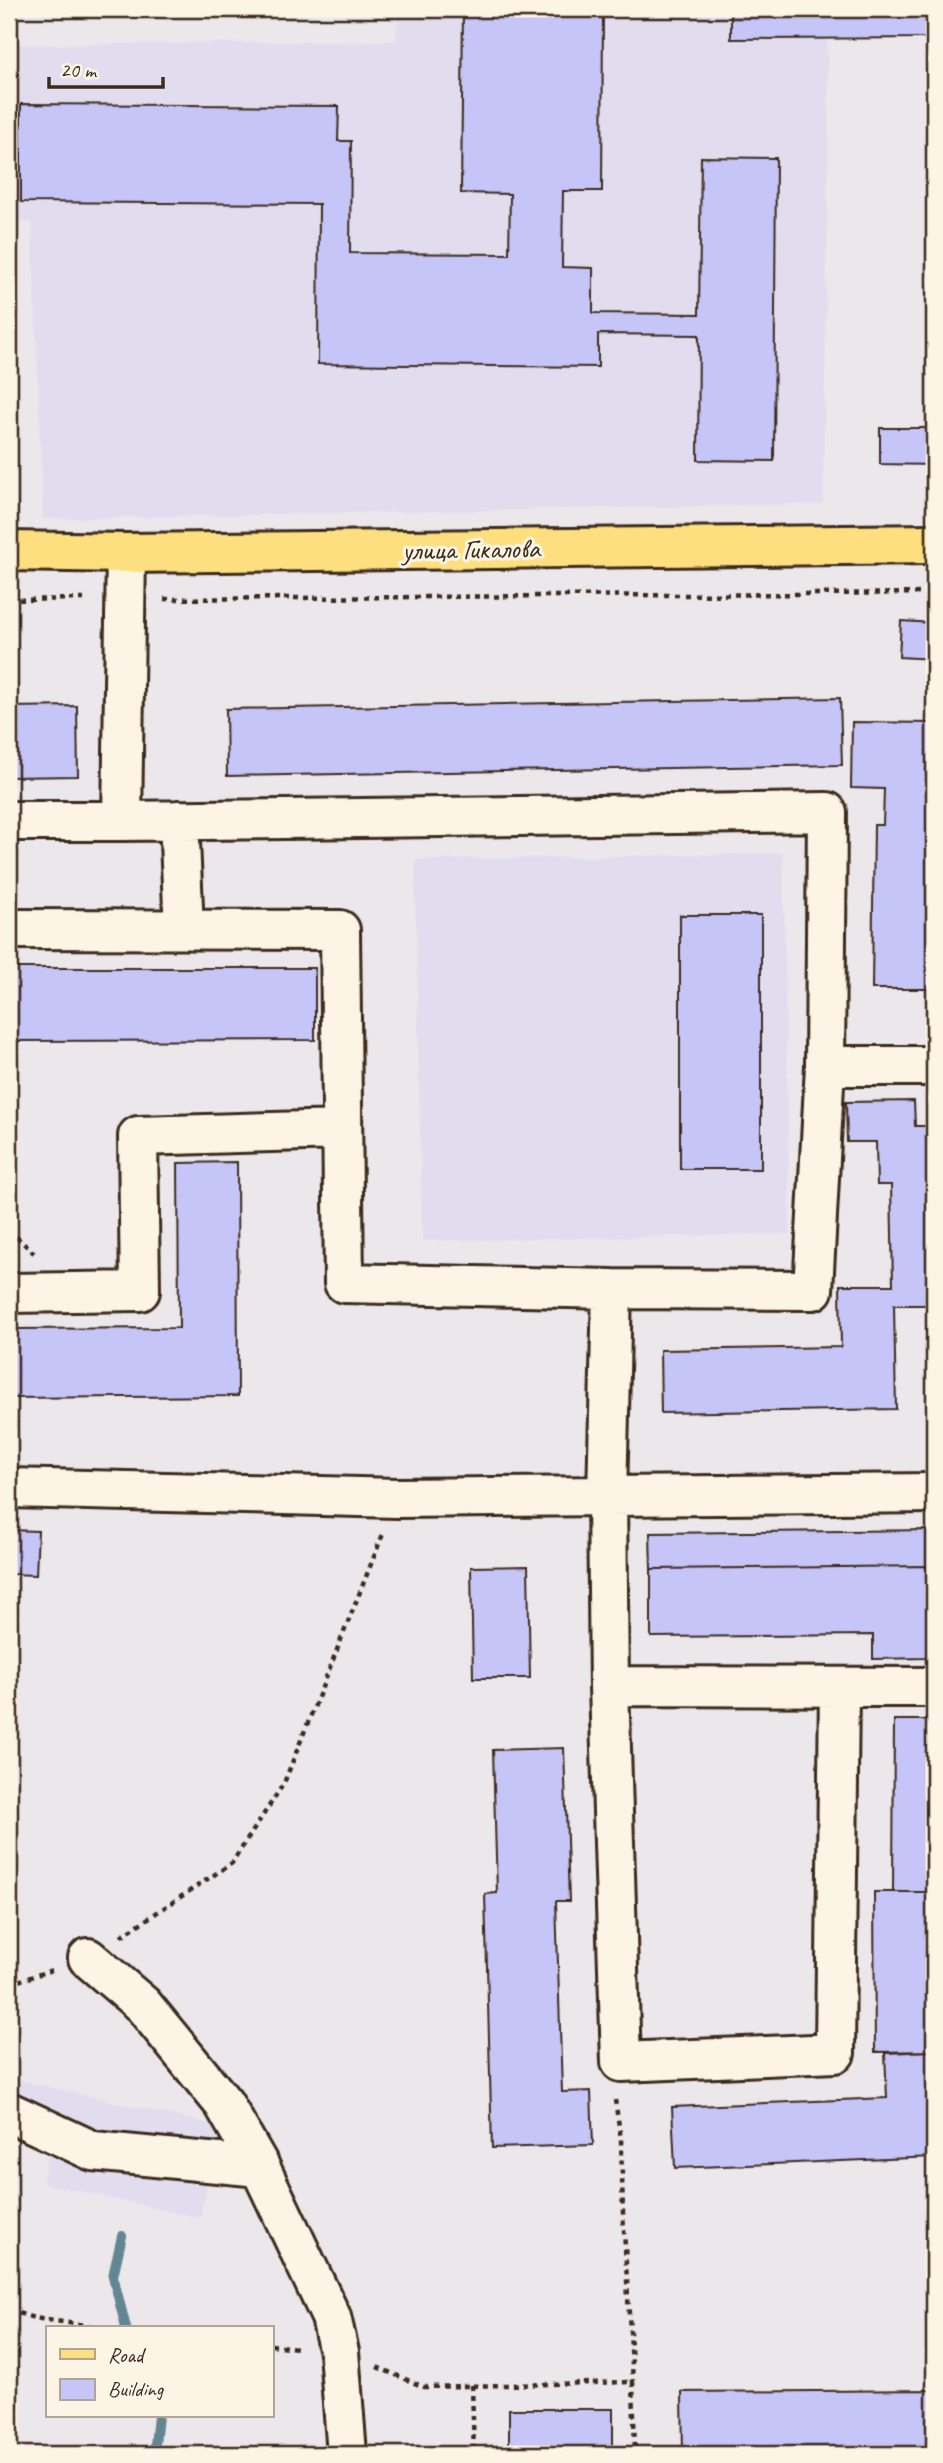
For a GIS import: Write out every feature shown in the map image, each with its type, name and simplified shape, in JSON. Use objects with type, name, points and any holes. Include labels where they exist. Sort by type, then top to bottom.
[{"type":"main road","name":"улица Гикалова","points":[[9,551],[127,553],[934,544]]},
{"type":"street","points":[[122,821],[127,553]]},
{"type":"street","points":[[9,821],[827,812],[825,1066],[813,1290],[344,1283],[340,930],[9,929]]},
{"type":"street","points":[[179,820],[184,929]]},
{"type":"street","points":[[825,1066],[934,1066]]},
{"type":"street","points":[[9,1293],[140,1291],[138,1136],[342,1130]]},
{"type":"street","points":[[612,1289],[607,1496],[609,1686],[621,2062],[835,2053],[839,1687]]},
{"type":"street","points":[[9,1488],[397,1498],[934,1493]]},
{"type":"street","points":[[609,1686],[934,1687]]},
{"type":"street","points":[[88,1958],[142,2005],[224,2104],[260,2167],[331,2317],[339,2351],[347,2454]]},
{"type":"street","points":[[9,2112],[93,2151],[260,2167]]},
{"type":"path","points":[[9,600],[934,593]]},
{"type":"path","points":[[9,1984],[88,1958],[232,1863],[284,1783],[397,1498]]},
{"type":"path","points":[[615,2098],[621,2139],[635,2454]]},
{"type":"path","points":[[9,2310],[34,2318],[91,2326]]},
{"type":"path","points":[[339,2351],[424,2386],[633,2382]]},
{"type":"path","points":[[472,2385],[474,2454]]},
{"type":"shaded area","points":[[398,9],[934,9],[934,38],[827,39],[829,111],[823,504],[43,519],[32,222],[9,223],[9,45],[396,41]]},
{"type":"shaded area","points":[[783,853],[790,1234],[422,1241],[415,860]]},
{"type":"shaded area","points":[[9,2078],[220,2126],[200,2218],[42,2183],[51,2142],[9,2132]]},
{"type":"building","points":[[463,9],[603,9],[602,191],[563,191],[562,267],[593,268],[593,313],[699,314],[701,157],[776,158],[774,461],[698,460],[699,335],[598,334],[598,367],[318,364],[319,204],[21,202],[21,104],[339,106],[338,141],[351,141],[350,253],[509,254],[510,194],[461,193]]},
{"type":"building","points":[[731,9],[934,9],[934,38],[731,39]]},
{"type":"building","points":[[880,428],[934,428],[934,465],[880,464]]},
{"type":"building","points":[[901,621],[934,623],[934,659],[899,657]]},
{"type":"building","points":[[840,698],[842,765],[227,776],[226,709]]},
{"type":"building","points":[[77,706],[78,776],[9,777],[9,707]]},
{"type":"building","points":[[852,722],[934,723],[934,989],[872,989],[874,825],[883,825],[884,789],[851,788]]},
{"type":"building","points":[[680,915],[761,915],[761,1169],[680,1169]]},
{"type":"building","points":[[9,968],[315,968],[315,1040],[9,1041]]},
{"type":"building","points":[[914,1101],[915,1126],[934,1126],[934,1305],[894,1305],[896,1409],[661,1413],[660,1350],[841,1347],[840,1285],[893,1285],[891,1185],[877,1185],[876,1142],[847,1142],[846,1102]]},
{"type":"building","points":[[237,1162],[238,1396],[9,1398],[9,1329],[179,1328],[178,1163]]},
{"type":"building","points":[[9,1530],[38,1531],[36,1575],[9,1574]]},
{"type":"building","points":[[934,1530],[934,1658],[928,1658],[927,1566],[651,1569],[650,1533]]},
{"type":"building","points":[[528,1566],[530,1678],[473,1678],[471,1567]]},
{"type":"building","points":[[927,1566],[928,1658],[873,1659],[873,1635],[651,1637],[651,1569]]},
{"type":"building","points":[[894,1720],[934,1720],[934,1892],[893,1892]]},
{"type":"building","points":[[564,1748],[569,1901],[556,1901],[562,2092],[591,2091],[593,2145],[492,2148],[485,1894],[497,1893],[493,1750]]},
{"type":"building","points":[[874,1892],[934,1892],[934,2051],[875,2052]]},
{"type":"building","points":[[934,2051],[934,2157],[675,2168],[672,2107],[887,2098],[885,2053]]},
{"type":"building","points":[[934,2390],[934,2454],[683,2454],[682,2392]]},
{"type":"building","points":[[509,2409],[613,2409],[613,2454],[509,2454]]},
{"type":"waterway","points":[[122,2236],[113,2276],[126,2326]]},
{"type":"waterway","points":[[154,2454],[158,2418]]}]
